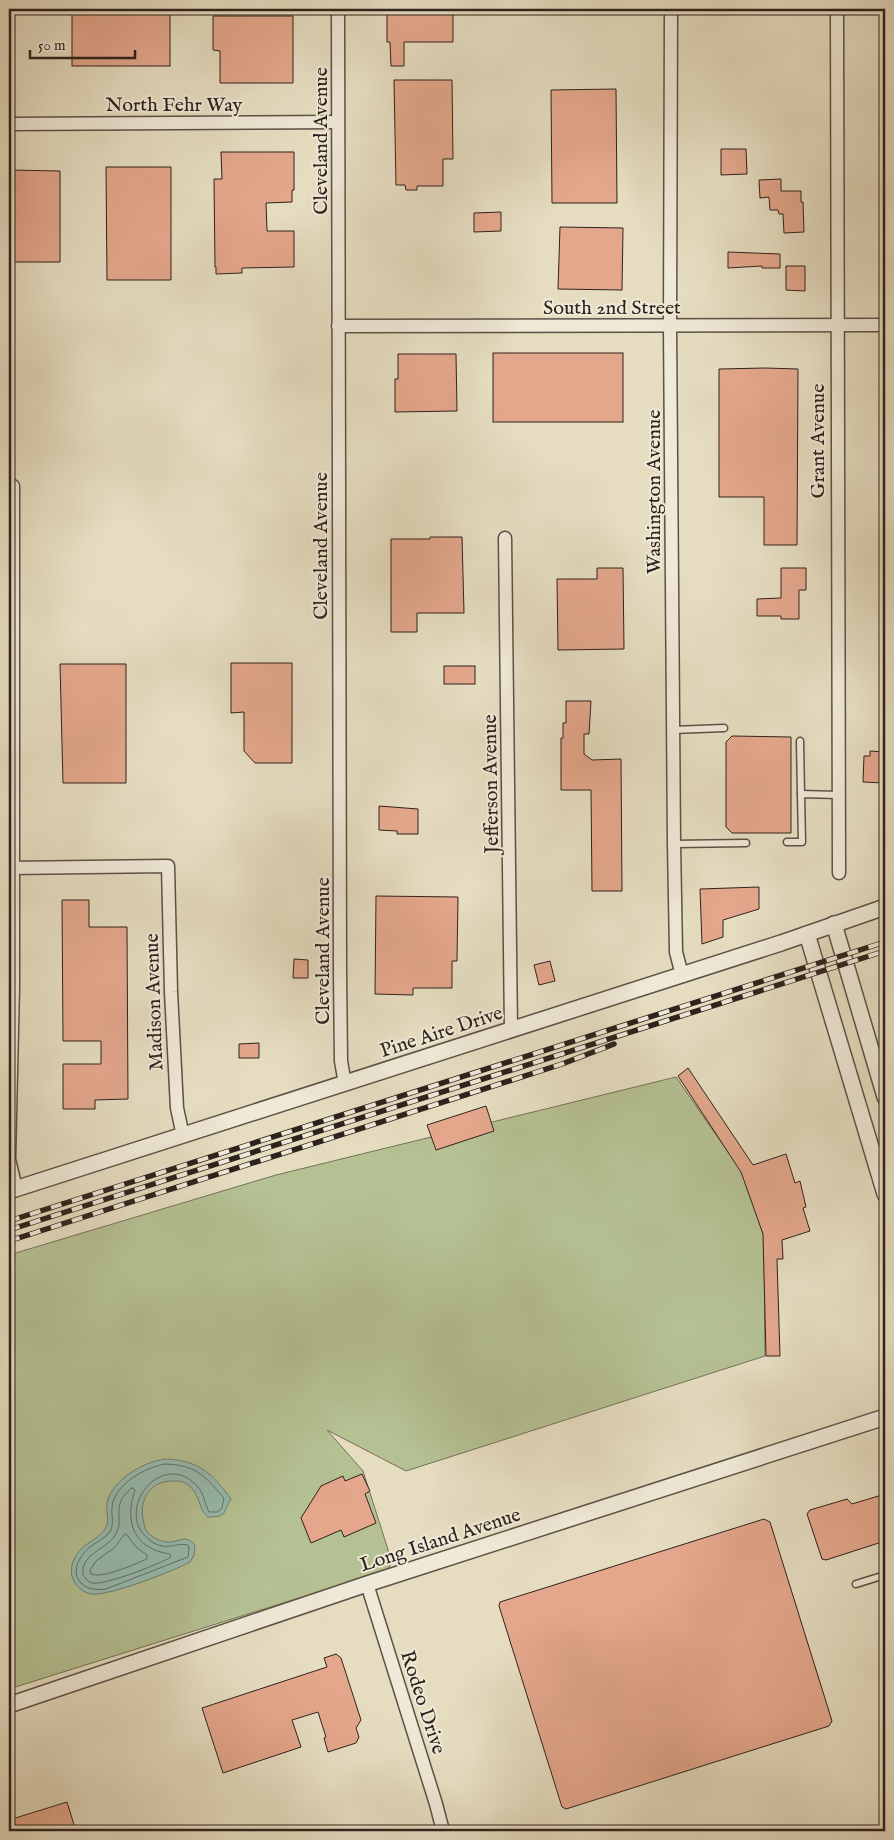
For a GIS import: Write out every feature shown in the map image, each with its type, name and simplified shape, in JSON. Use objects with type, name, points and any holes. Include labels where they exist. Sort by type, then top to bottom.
[{"type":"street","name":"Cleveland Avenue","points":[[338,9],[338,192],[340,202],[338,326],[340,962],[341,1061],[345,1084]]},
{"type":"street","name":"Washington Avenue","points":[[672,9],[670,326],[674,844],[676,952],[682,975]]},
{"type":"street","name":"Grant Avenue","points":[[837,9],[836,325],[839,873]]},
{"type":"street","name":"North Fehr Way","points":[[9,124],[338,122]]},
{"type":"street","name":"South 2nd Street","points":[[338,326],[885,325]]},
{"type":"street","points":[[12,1190],[9,1159],[13,987],[11,868],[13,486]]},
{"type":"street","name":"Jefferson Avenue","points":[[505,538],[511,1030]]},
{"type":"street","name":"Madison Avenue","points":[[11,868],[168,866],[171,992],[177,1108],[182,1136]]},
{"type":"street","name":"Pine Aire Drive","points":[[12,1190],[682,975],[885,907]]},
{"type":"street","points":[[834,924],[885,1097]]},
{"type":"street","points":[[807,934],[885,1194]]},
{"type":"street","name":"Long Island Avenue","points":[[9,1705],[367,1584],[885,1416]]},
{"type":"street","name":"Rodeo Drive","points":[[367,1584],[443,1831]]},
{"type":"lane","points":[[673,730],[724,728]]},
{"type":"lane","points":[[787,842],[802,842],[800,741]]},
{"type":"lane","points":[[801,794],[838,795]]},
{"type":"lane","points":[[674,844],[746,843]]},
{"type":"lane","points":[[856,1584],[885,1575]]},
{"type":"green space","points":[[676,1077],[746,1178],[764,1236],[765,1356],[406,1471],[327,1430],[363,1471],[391,1559],[390,1566],[385,1571],[9,1689],[9,1255],[276,1175]]},
{"type":"water","points":[[165,1459],[187,1462],[210,1475],[231,1499],[224,1513],[219,1516],[208,1517],[194,1491],[184,1482],[166,1481],[153,1487],[145,1497],[143,1504],[142,1511],[145,1528],[150,1535],[160,1540],[170,1542],[185,1539],[192,1542],[195,1545],[194,1555],[190,1562],[156,1577],[113,1591],[93,1594],[83,1591],[73,1578],[71,1572],[72,1565],[75,1557],[83,1547],[105,1529],[108,1520],[107,1503],[110,1495],[122,1480],[138,1468]]},
{"type":"building","points":[[72,9],[170,9],[170,66],[72,66]]},
{"type":"building","points":[[387,9],[453,9],[453,42],[404,42],[404,66],[391,66],[390,42],[387,42]]},
{"type":"building","points":[[213,16],[293,16],[293,83],[220,83],[220,51],[213,50]]},
{"type":"building","points":[[394,80],[452,80],[453,159],[443,159],[443,186],[417,186],[417,190],[406,190],[405,185],[396,185]]},
{"type":"building","points":[[616,89],[617,203],[552,203],[551,90]]},
{"type":"building","points":[[721,149],[746,149],[747,174],[721,175]]},
{"type":"building","points":[[221,152],[294,152],[294,190],[292,190],[292,202],[266,203],[267,231],[294,231],[294,267],[242,268],[242,273],[216,274],[214,179],[222,179]]},
{"type":"building","points":[[106,167],[171,167],[171,280],[107,280]]},
{"type":"building","points":[[9,170],[60,171],[60,262],[9,262]]},
{"type":"building","points":[[781,179],[781,191],[801,191],[804,232],[784,233],[783,214],[779,214],[778,210],[770,210],[769,197],[760,198],[759,180]]},
{"type":"building","points":[[501,212],[501,231],[474,232],[474,213]]},
{"type":"building","points":[[560,227],[623,228],[622,290],[558,289]]},
{"type":"building","points":[[728,252],[780,254],[780,268],[762,268],[762,266],[728,268]]},
{"type":"building","points":[[786,266],[805,266],[805,291],[786,290]]},
{"type":"building","points":[[493,353],[623,353],[623,422],[493,422]]},
{"type":"building","points":[[398,354],[456,354],[457,411],[395,412],[395,379],[398,379]]},
{"type":"building","points":[[719,369],[798,369],[797,545],[764,545],[764,497],[719,497]]},
{"type":"building","points":[[430,537],[462,537],[464,613],[417,613],[417,632],[391,632],[391,539],[430,539]]},
{"type":"building","points":[[597,568],[623,568],[624,649],[558,650],[557,579],[597,579]]},
{"type":"building","points":[[781,568],[806,568],[806,590],[799,590],[799,619],[781,619],[781,616],[757,616],[757,599],[781,598]]},
{"type":"building","points":[[231,663],[292,663],[292,763],[255,763],[244,751],[244,712],[231,713]]},
{"type":"building","points":[[60,664],[126,664],[126,783],[63,783]]},
{"type":"building","points":[[444,666],[475,666],[475,684],[444,684]]},
{"type":"building","points":[[566,701],[591,701],[589,734],[584,734],[584,754],[592,760],[621,759],[622,891],[592,891],[591,790],[561,790],[561,738],[563,738],[563,723],[566,723]]},
{"type":"building","points":[[732,736],[791,737],[791,833],[732,833],[726,827],[726,742]]},
{"type":"building","points":[[870,751],[885,752],[885,783],[863,782],[864,756],[870,756]]},
{"type":"building","points":[[379,806],[418,809],[418,834],[397,834],[397,831],[379,830]]},
{"type":"building","points":[[759,887],[759,909],[723,920],[723,937],[702,944],[700,889]]},
{"type":"building","points":[[376,896],[458,897],[457,961],[452,961],[452,988],[413,988],[413,995],[375,994]]},
{"type":"building","points":[[62,900],[89,900],[89,927],[127,927],[128,1099],[95,1100],[95,1109],[63,1109],[63,1064],[101,1064],[101,1041],[63,1041]]},
{"type":"building","points":[[294,959],[308,960],[308,978],[293,978]]},
{"type":"building","points":[[550,961],[555,981],[539,985],[534,965]]},
{"type":"building","points":[[259,1043],[259,1058],[239,1058],[239,1044]]},
{"type":"building","points":[[688,1068],[753,1165],[786,1154],[795,1183],[800,1181],[806,1207],[803,1208],[810,1231],[782,1240],[783,1259],[777,1259],[780,1356],[766,1356],[763,1234],[741,1172],[678,1076]]},
{"type":"building","points":[[486,1106],[494,1131],[436,1150],[427,1125]]},
{"type":"building","points":[[362,1474],[370,1491],[365,1494],[376,1523],[344,1537],[341,1530],[311,1543],[301,1518],[321,1486],[343,1476],[345,1481]]},
{"type":"building","points":[[885,1494],[885,1541],[826,1560],[822,1559],[807,1514],[810,1510],[847,1499],[852,1504]]},
{"type":"building","points":[[764,1519],[770,1522],[832,1721],[829,1726],[566,1809],[562,1807],[499,1606],[500,1602]]},
{"type":"building","points":[[336,1654],[341,1658],[361,1720],[356,1728],[359,1737],[356,1743],[328,1752],[324,1738],[326,1737],[318,1712],[292,1720],[301,1747],[223,1773],[202,1708],[327,1667],[324,1658]]},
{"type":"building","points":[[67,1802],[76,1831],[9,1831],[9,1820]]},
{"type":"railway","points":[[9,1221],[885,942]]},
{"type":"railway","points":[[9,1230],[885,951]]},
{"type":"railway","points":[[9,1241],[562,1064],[614,1044]]}]
